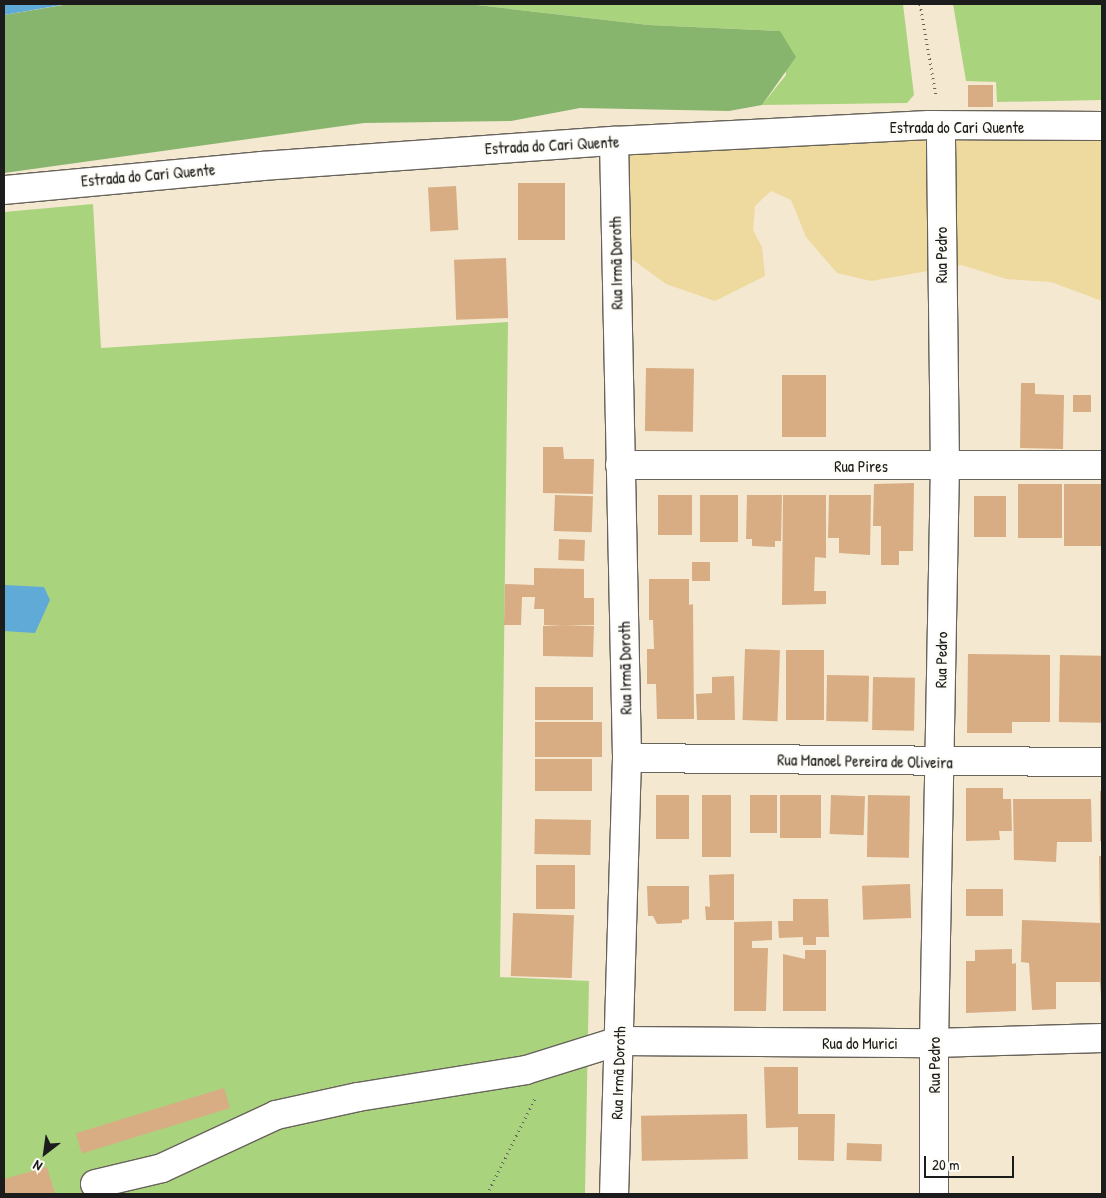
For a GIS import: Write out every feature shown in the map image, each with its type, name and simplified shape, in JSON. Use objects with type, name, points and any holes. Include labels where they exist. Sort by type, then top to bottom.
[{"type":"street","name":"Estrada do Cari Quente","points":[[4,190],[252,166],[614,141],[941,126],[1102,126]]},
{"type":"street","name":"Rua Pedro","points":[[934,1194],[938,762],[945,467],[941,126]]},
{"type":"street","name":"Rua Irmã Doroth","points":[[614,141],[628,758],[614,1194]]},
{"type":"street","name":"Rua Pires","points":[[620,464],[945,467],[1102,465]]},
{"type":"street","name":"Rua Manoel Pereira de Oliveira","points":[[628,758],[1102,762]]},
{"type":"street","name":"Rua do Murici","points":[[95,1184],[162,1168],[276,1115],[358,1097],[526,1070],[618,1041],[934,1043],[1102,1038]]},
{"type":"path","points":[[920,4],[941,126]]},
{"type":"path","points":[[487,1194],[556,1060]]},
{"type":"green space","points":[[69,4],[468,4],[649,25],[780,31],[796,57],[762,105],[729,111],[580,108],[511,121],[364,123],[4,173],[4,15]]},
{"type":"green space","points":[[468,4],[903,4],[914,95],[907,103],[762,105],[786,75],[780,31],[649,25]]},
{"type":"green space","points":[[953,4],[1102,4],[1102,100],[997,102],[996,82],[966,81]]},
{"type":"green space","points":[[93,204],[101,348],[508,322],[500,977],[589,981],[585,1194],[4,1194],[4,212]]},
{"type":"sand","points":[[1102,134],[1102,301],[1051,282],[1006,279],[962,265],[871,281],[837,273],[806,237],[791,200],[771,191],[755,206],[753,230],[762,247],[765,276],[715,301],[666,284],[625,254],[621,150],[931,135]]},
{"type":"water","points":[[4,4],[67,4],[4,15]]},
{"type":"water","points":[[4,585],[44,587],[50,600],[35,633],[4,631]]},
{"type":"building","points":[[968,85],[993,85],[993,107],[968,107]]},
{"type":"building","points":[[518,183],[565,183],[565,240],[518,240]]},
{"type":"building","points":[[456,186],[458,230],[430,231],[428,187]]},
{"type":"building","points":[[506,258],[508,318],[456,320],[454,260]]},
{"type":"building","points":[[646,368],[694,369],[693,432],[645,431]]},
{"type":"building","points":[[782,375],[826,375],[826,437],[782,437]]},
{"type":"building","points":[[1021,383],[1035,383],[1035,394],[1064,395],[1063,449],[1020,448]]},
{"type":"building","points":[[1073,395],[1091,395],[1091,412],[1073,412]]},
{"type":"building","points":[[543,447],[563,447],[564,459],[594,459],[593,494],[543,493]]},
{"type":"building","points":[[914,483],[913,551],[899,551],[899,565],[881,565],[881,526],[873,526],[874,484]]},
{"type":"building","points":[[1018,484],[1062,484],[1062,538],[1018,538]]},
{"type":"building","points":[[1064,484],[1102,484],[1102,546],[1064,546]]},
{"type":"building","points":[[555,495],[593,496],[592,532],[554,531]]},
{"type":"building","points":[[658,495],[692,495],[692,535],[658,535]]},
{"type":"building","points":[[700,495],[738,495],[738,542],[700,542]]},
{"type":"building","points":[[747,495],[782,495],[781,541],[775,541],[775,547],[752,546],[752,539],[746,539]]},
{"type":"building","points":[[783,495],[826,495],[826,558],[815,557],[814,591],[826,591],[826,604],[782,605]]},
{"type":"building","points":[[829,495],[871,495],[870,555],[839,553],[839,538],[828,538]]},
{"type":"building","points":[[974,496],[1006,496],[1006,537],[974,537]]},
{"type":"building","points":[[559,539],[585,540],[584,561],[558,560]]},
{"type":"building","points":[[692,562],[710,562],[710,581],[692,581]]},
{"type":"building","points":[[534,568],[584,569],[584,598],[594,598],[594,625],[544,625],[544,609],[534,609],[535,597],[522,597],[521,625],[504,625],[505,584],[534,585]]},
{"type":"building","points":[[649,579],[689,579],[689,605],[693,604],[694,719],[657,719],[656,684],[647,684],[647,649],[654,649],[653,620],[649,620]]},
{"type":"building","points":[[543,626],[594,626],[593,657],[543,656]]},
{"type":"building","points":[[745,649],[780,650],[778,721],[743,720]]},
{"type":"building","points":[[786,650],[824,650],[824,720],[786,720]]},
{"type":"building","points":[[968,654],[1050,655],[1050,722],[1012,722],[1012,733],[967,733]]},
{"type":"building","points":[[1060,655],[1102,656],[1101,723],[1059,722]]},
{"type":"building","points":[[827,675],[869,676],[868,722],[826,721]]},
{"type":"building","points":[[734,676],[735,720],[697,720],[696,694],[712,693],[712,677]]},
{"type":"building","points":[[873,677],[915,678],[914,731],[872,730]]},
{"type":"building","points":[[535,687],[593,687],[593,720],[535,720]]},
{"type":"building","points":[[535,722],[602,722],[602,757],[535,757]]},
{"type":"building","points":[[535,759],[592,759],[592,791],[535,791]]},
{"type":"building","points":[[966,788],[1003,788],[1003,799],[1011,799],[1012,831],[999,831],[1000,840],[966,841]]},
{"type":"building","points":[[1100,791],[1102,791],[1102,841],[1100,841]]},
{"type":"building","points":[[656,795],[689,795],[689,839],[656,839]]},
{"type":"building","points":[[702,795],[731,795],[731,857],[702,857]]},
{"type":"building","points":[[750,795],[777,795],[777,833],[750,833]]},
{"type":"building","points":[[780,795],[821,795],[821,838],[780,838]]},
{"type":"building","points":[[831,795],[865,796],[864,835],[830,834]]},
{"type":"building","points":[[868,795],[910,796],[909,858],[867,857]]},
{"type":"building","points":[[1013,799],[1091,799],[1092,842],[1057,842],[1056,862],[1014,860]]},
{"type":"building","points":[[535,819],[591,820],[590,855],[534,854]]},
{"type":"building","points":[[1099,856],[1102,856],[1102,1009],[1100,982],[1056,982],[1056,1009],[1032,1010],[1029,963],[1021,962],[1022,920],[1100,923]]},
{"type":"building","points":[[536,865],[575,865],[575,909],[536,909]]},
{"type":"building","points":[[734,874],[734,920],[706,920],[705,906],[710,907],[709,875]]},
{"type":"building","points":[[910,884],[911,918],[863,920],[862,886]]},
{"type":"building","points":[[647,886],[689,886],[689,919],[682,920],[682,923],[657,924],[653,916],[648,916]]},
{"type":"building","points":[[966,889],[1003,889],[1003,916],[966,916]]},
{"type":"building","points":[[793,899],[828,899],[829,937],[816,937],[816,945],[803,945],[803,937],[779,938],[778,921],[793,921]]},
{"type":"building","points":[[513,913],[574,915],[572,978],[511,976]]},
{"type":"building","points":[[772,921],[772,940],[752,941],[752,948],[768,948],[766,1011],[734,1011],[734,922]]},
{"type":"building","points":[[1012,949],[1012,964],[1016,963],[1016,1011],[966,1013],[966,961],[975,961],[975,950]]},
{"type":"building","points":[[805,950],[826,950],[826,1011],[783,1011],[783,954],[805,959]]},
{"type":"building","points":[[764,1067],[798,1067],[798,1114],[835,1114],[834,1161],[798,1160],[798,1127],[766,1128]]},
{"type":"building","points":[[224,1088],[230,1108],[82,1153],[76,1133]]},
{"type":"building","points":[[747,1114],[748,1159],[642,1161],[641,1116]]},
{"type":"building","points":[[847,1143],[882,1144],[881,1161],[846,1160]]},
{"type":"building","points":[[47,1167],[55,1194],[4,1194],[4,1179]]}]
